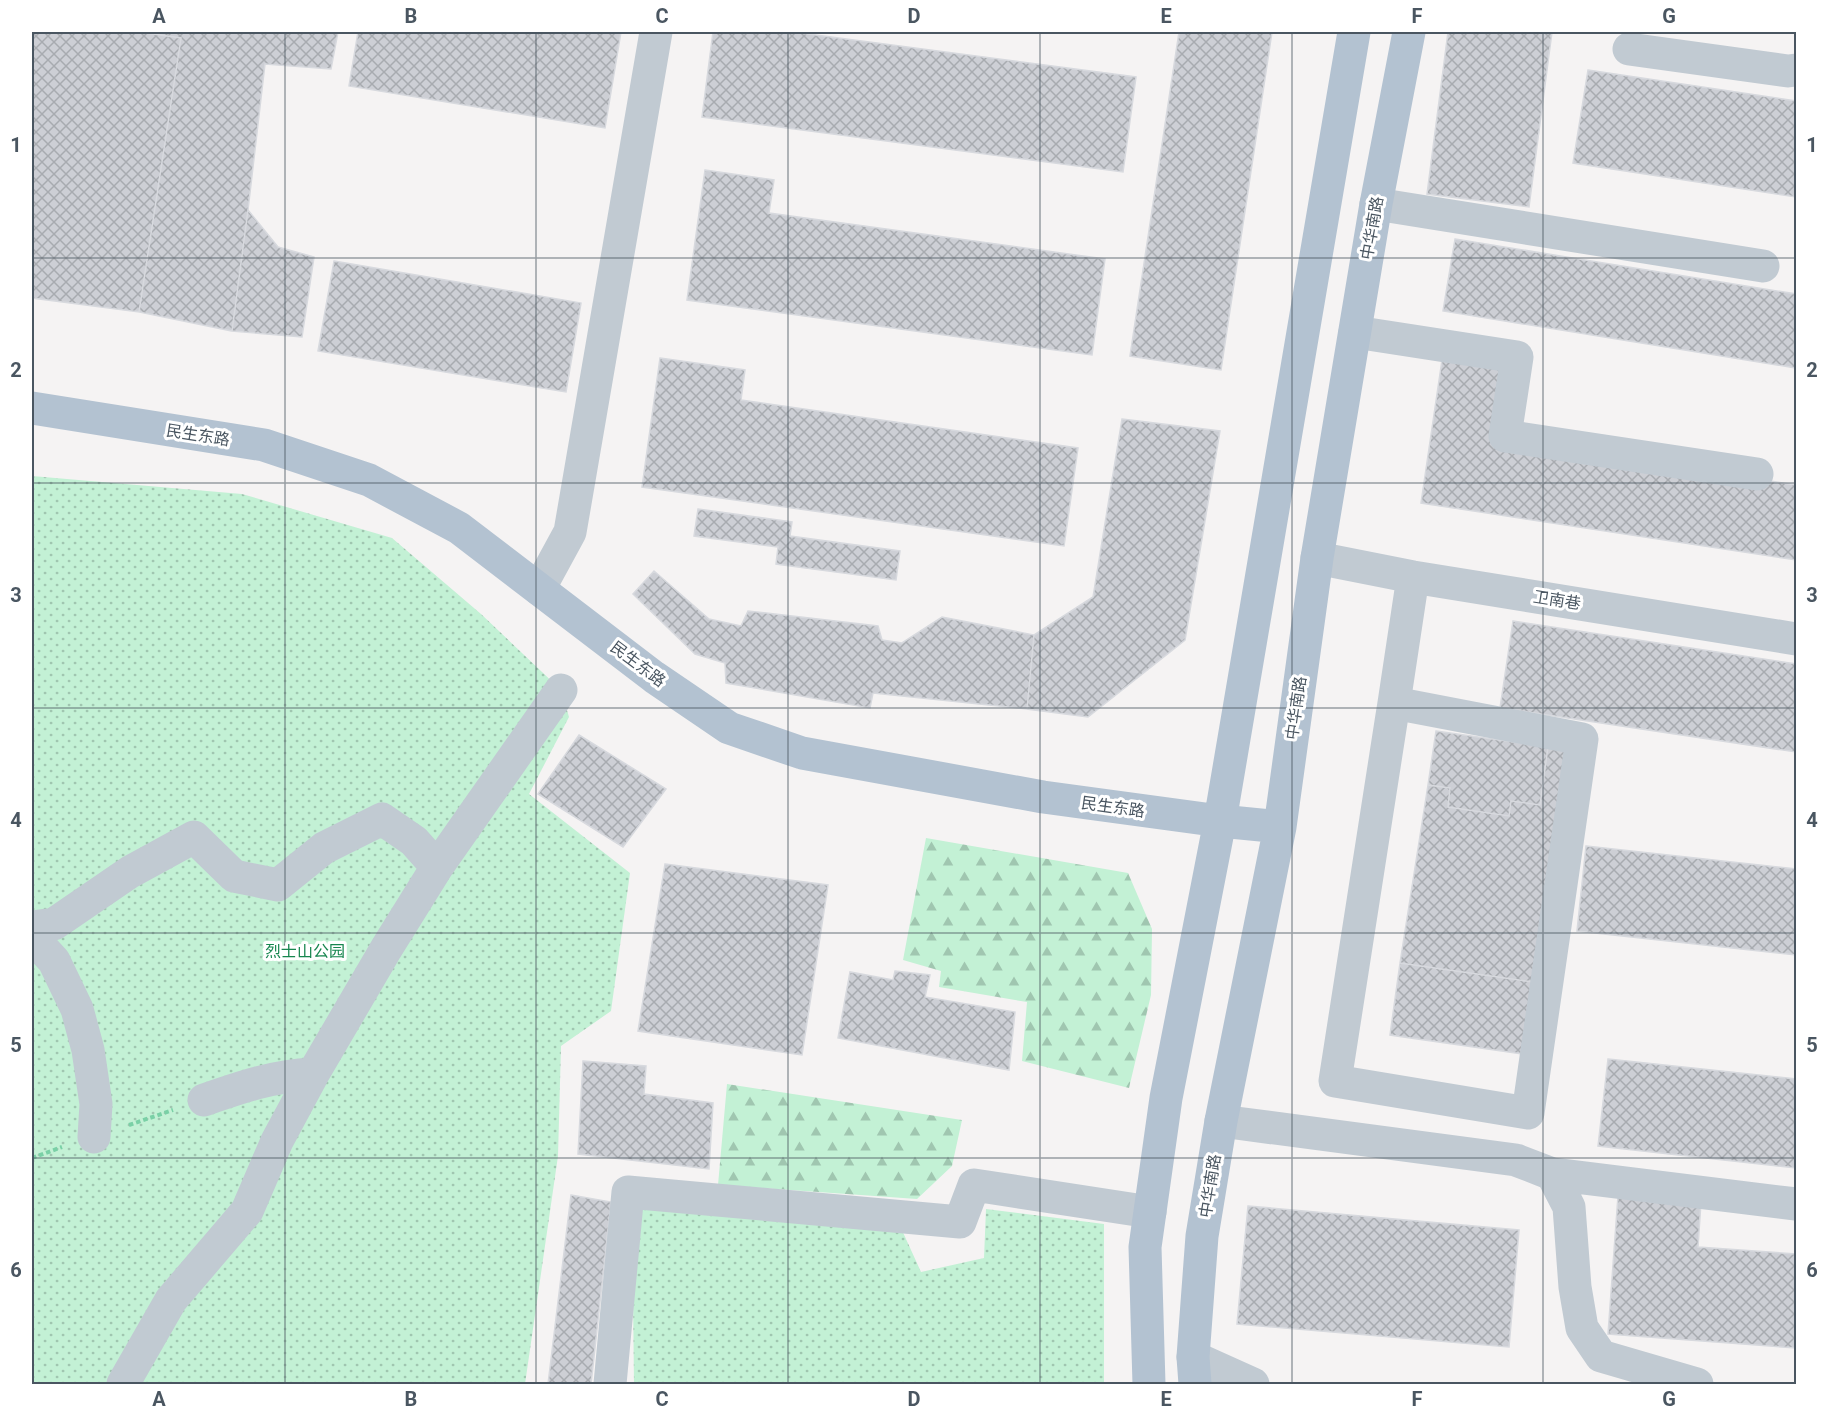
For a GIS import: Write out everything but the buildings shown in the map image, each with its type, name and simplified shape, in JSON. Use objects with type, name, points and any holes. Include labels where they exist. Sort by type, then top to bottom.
[{"type":"main road","points":[[1149,1384],[1145,1247],[1166,1098],[1220,821],[1354,32]]},
{"type":"main road","name":"中华南路","points":[[1194,1371],[1202,1236],[1221,1121],[1280,827],[1317,558],[1376,204],[1409,32]]},
{"type":"main road","name":"民生东路","points":[[32,408],[264,445],[369,480],[459,528],[654,677],[729,729],[802,753],[1043,797],[1280,827]]},
{"type":"street","points":[[539,589],[570,532],[657,32]]},
{"type":"street","points":[[1629,49],[1788,71],[1797,70]]},
{"type":"street","points":[[1376,204],[1763,266]]},
{"type":"street","points":[[1355,332],[1518,357],[1505,436],[1757,474]]},
{"type":"street","name":"卫南巷","points":[[1317,558],[1413,577],[1797,639]]},
{"type":"street","points":[[1394,703],[1582,739],[1528,1113],[1335,1081],[1413,577]]},
{"type":"street","points":[[123,1384],[171,1300],[247,1211],[277,1141],[386,949],[437,867],[561,690]]},
{"type":"street","points":[[32,927],[54,924],[130,872],[194,837],[234,876],[278,885],[324,848],[382,819],[414,841],[437,867]]},
{"type":"street","points":[[32,938],[54,961],[77,1009],[88,1050],[96,1104],[94,1137]]},
{"type":"street","points":[[204,1100],[259,1081],[290,1075],[313,1074]]},
{"type":"street","points":[[1221,1121],[1516,1160],[1552,1174],[1797,1204]]},
{"type":"street","points":[[1552,1174],[1569,1208],[1575,1287],[1582,1328],[1601,1356],[1697,1384]]},
{"type":"street","points":[[610,1384],[628,1192],[960,1222],[974,1185],[1150,1212]]},
{"type":"street","points":[[1194,1371],[1253,1384]]},
{"type":"path","points":[[94,1137],[204,1100]]},
{"type":"green space","name":"烈士山公园","points":[[32,476],[242,494],[392,538],[481,614],[561,690],[569,717],[529,794],[630,873],[611,1011],[561,1046],[558,1156],[525,1384],[32,1384]]},
{"type":"green space","points":[[926,838],[1128,873],[1152,929],[1151,995],[1129,1088],[1022,1061],[1027,1002],[939,987],[941,971],[903,960]]},
{"type":"green space","points":[[727,1084],[962,1120],[952,1166],[917,1199],[718,1185]]},
{"type":"green space","points":[[632,1207],[901,1228],[921,1272],[984,1258],[986,1209],[1104,1224],[1104,1384],[634,1384]]}]
